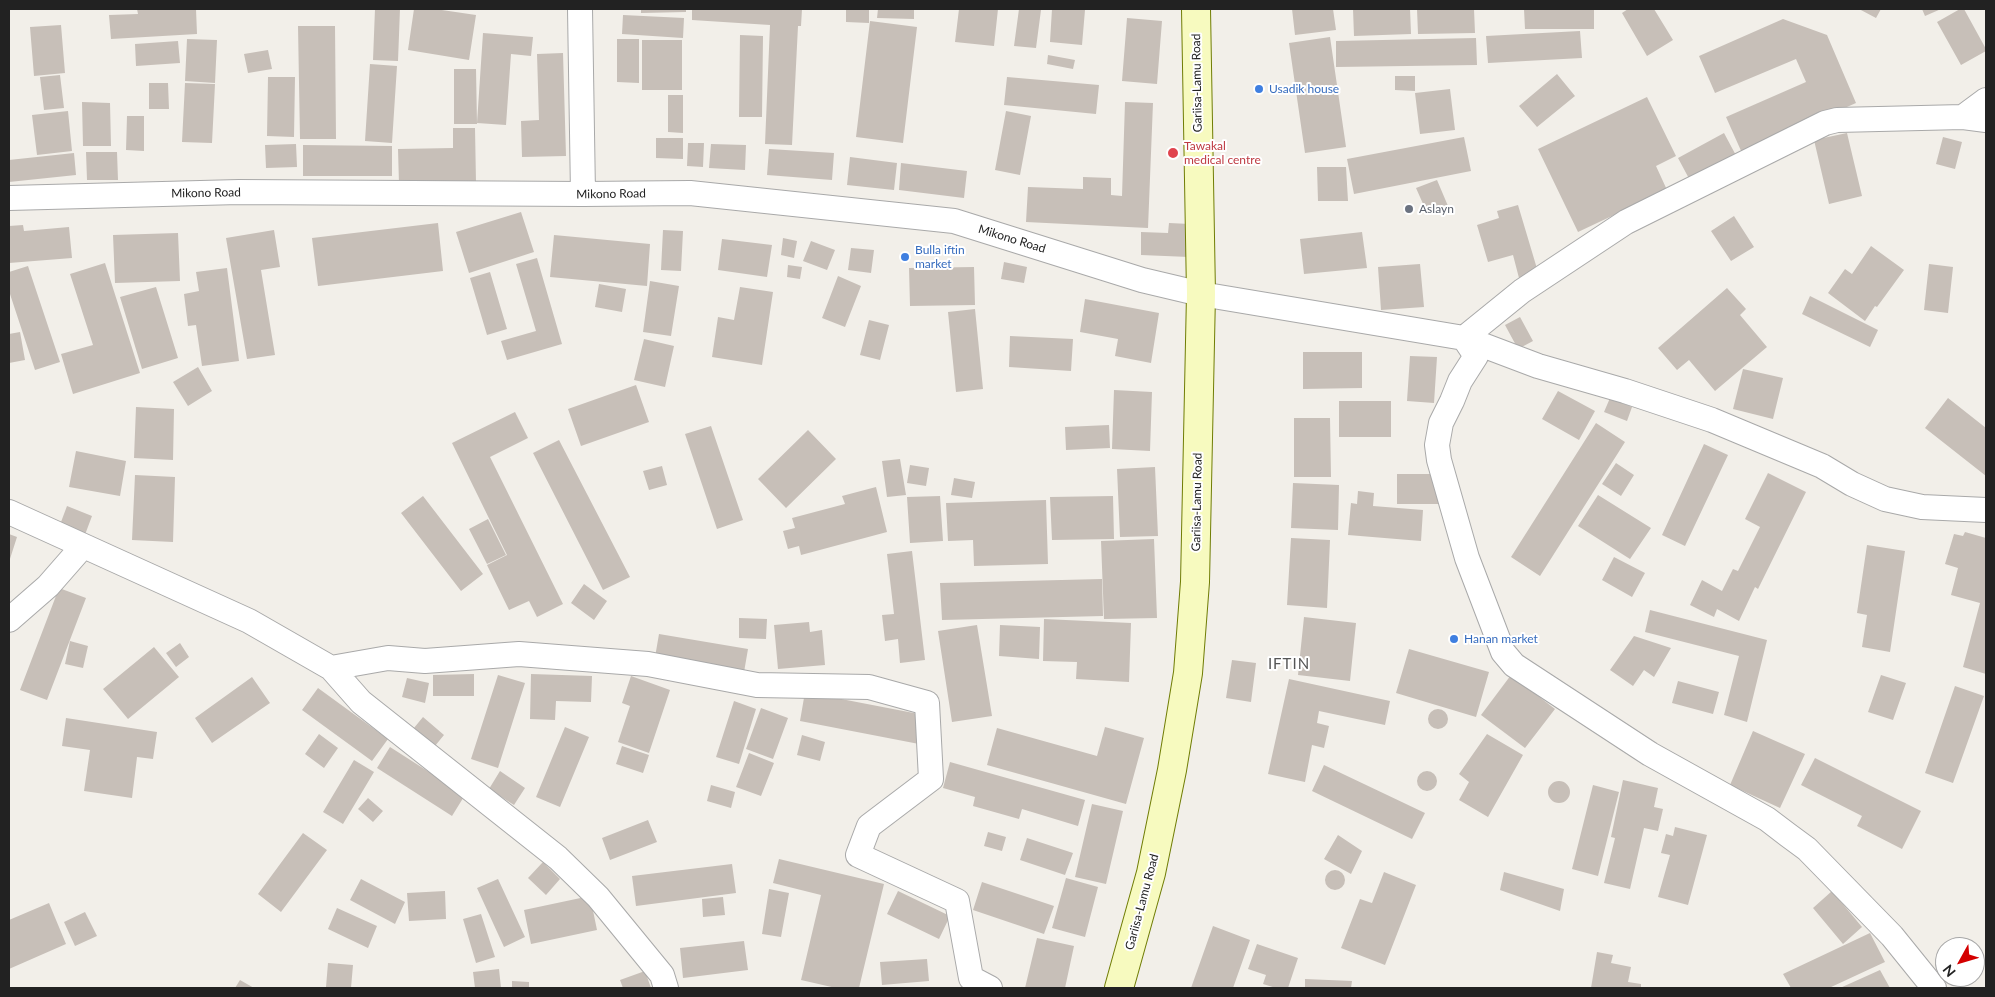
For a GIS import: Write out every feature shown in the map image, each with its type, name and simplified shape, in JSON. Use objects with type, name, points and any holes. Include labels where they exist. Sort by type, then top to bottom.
[{"type":"street","points":[[580,9],[583,194]]},
{"type":"street","name":"Gariisa-Lamu Road","points":[[1119,988],[1151,873],[1172,770],[1188,673],[1195,582],[1201,294],[1196,9]]},
{"type":"street","points":[[1963,117],[1986,100]]},
{"type":"street","points":[[1934,988],[1892,936],[1800,844],[1767,819],[1642,748],[1514,665],[1503,652],[1467,558],[1439,460],[1437,445],[1440,423],[1460,381],[1476,356],[1464,338],[1522,291],[1626,222],[1825,123],[1837,120],[1963,117],[1986,120]]},
{"type":"street","name":"Mikono Road","points":[[9,198],[239,192],[690,193],[954,221],[1142,280],[1201,294],[1464,338],[1538,366],[1712,420],[1822,466],[1852,484],[1885,499],[1922,507],[1986,510]]},
{"type":"street","points":[[9,512],[249,621],[331,668],[361,702],[558,858],[598,897],[662,975],[666,988]]},
{"type":"street","points":[[9,620],[48,586],[83,546]]},
{"type":"street","points":[[331,668],[388,658],[425,661],[519,654],[648,664],[757,685],[869,687],[927,703],[930,779],[869,826],[858,855],[957,901],[971,978],[990,988]]},
{"type":"building","points":[[137,9],[196,9],[197,34],[111,39],[109,15],[138,14]]},
{"type":"building","points":[[375,9],[400,9],[398,61],[373,60]]},
{"type":"building","points":[[414,9],[435,9],[476,15],[469,60],[408,50]]},
{"type":"building","points":[[641,9],[686,9],[686,12],[641,13]]},
{"type":"building","points":[[692,9],[802,9],[801,26],[798,26],[792,145],[765,144],[770,25],[692,20]]},
{"type":"building","points":[[846,9],[869,9],[869,23],[846,22]]},
{"type":"building","points":[[878,9],[914,9],[914,19],[877,18]]},
{"type":"building","points":[[959,9],[998,9],[994,46],[955,42]]},
{"type":"building","points":[[1019,9],[1041,10],[1036,48],[1014,46]]},
{"type":"building","points":[[1052,9],[1085,10],[1082,45],[1050,42]]},
{"type":"building","points":[[1292,9],[1333,9],[1336,30],[1295,35]]},
{"type":"building","points":[[1353,9],[1410,9],[1411,34],[1354,36]]},
{"type":"building","points":[[1417,9],[1474,9],[1475,33],[1418,34]]},
{"type":"building","points":[[1524,9],[1594,9],[1594,29],[1525,29]]},
{"type":"building","points":[[1628,9],[1654,9],[1673,40],[1647,56],[1622,13]]},
{"type":"building","points":[[1859,9],[1881,9],[1876,18]]},
{"type":"building","points":[[1922,9],[1941,9],[1925,16]]},
{"type":"building","points":[[1960,9],[1964,9],[1986,49],[1986,51],[1961,65],[1937,22]]},
{"type":"building","points":[[623,15],[684,18],[683,38],[622,34]]},
{"type":"building","points":[[1127,18],[1162,21],[1157,84],[1122,81]]},
{"type":"building","points":[[1783,19],[1827,35],[1856,103],[1742,153],[1726,117],[1806,82],[1796,59],[1715,93],[1699,56]]},
{"type":"building","points":[[870,21],[917,27],[903,143],[856,137]]},
{"type":"building","points":[[61,25],[65,73],[34,76],[30,27]]},
{"type":"building","points":[[298,26],[335,26],[336,139],[300,139]]},
{"type":"building","points":[[1580,31],[1582,58],[1488,63],[1486,36]]},
{"type":"building","points":[[483,33],[533,37],[531,56],[511,54],[506,125],[477,123]]},
{"type":"building","points":[[740,35],[763,36],[762,117],[739,117]]},
{"type":"building","points":[[1330,37],[1346,147],[1305,153],[1289,43]]},
{"type":"building","points":[[1476,38],[1477,65],[1336,67],[1336,41]]},
{"type":"building","points":[[187,39],[217,40],[215,83],[185,81]]},
{"type":"building","points":[[617,39],[639,39],[639,83],[617,82]]},
{"type":"building","points":[[642,40],[682,40],[682,90],[642,90]]},
{"type":"building","points":[[178,41],[180,63],[136,66],[135,44]]},
{"type":"building","points":[[268,50],[272,69],[248,73],[244,54]]},
{"type":"building","points":[[563,53],[566,156],[522,157],[521,121],[539,120],[537,54]]},
{"type":"building","points":[[1048,55],[1075,60],[1073,69],[1047,64]]},
{"type":"building","points":[[370,64],[397,66],[392,143],[365,141]]},
{"type":"building","points":[[454,69],[476,69],[477,124],[454,124]]},
{"type":"building","points":[[1557,74],[1575,96],[1537,127],[1519,106]]},
{"type":"building","points":[[60,75],[64,108],[44,110],[40,77]]},
{"type":"building","points":[[1395,76],[1415,76],[1415,91],[1395,90]]},
{"type":"building","points":[[268,77],[295,77],[294,137],[267,136]]},
{"type":"building","points":[[1007,77],[1099,85],[1096,114],[1004,105]]},
{"type":"building","points":[[149,83],[168,83],[169,109],[149,109]]},
{"type":"building","points":[[185,83],[215,84],[212,143],[182,142]]},
{"type":"building","points":[[1450,89],[1455,130],[1420,134],[1415,93]]},
{"type":"building","points":[[668,95],[683,95],[683,133],[668,132]]},
{"type":"building","points":[[1647,97],[1676,156],[1656,166],[1667,190],[1578,232],[1538,149]]},
{"type":"building","points":[[82,102],[110,103],[111,146],[83,146]]},
{"type":"building","points":[[1125,102],[1153,103],[1148,228],[1026,222],[1028,187],[1083,189],[1083,177],[1111,178],[1111,195],[1122,196]]},
{"type":"building","points":[[68,111],[72,151],[37,155],[32,115]]},
{"type":"building","points":[[1006,111],[1031,116],[1020,175],[995,170]]},
{"type":"building","points":[[127,116],[144,116],[144,151],[126,150]]},
{"type":"building","points":[[453,128],[475,128],[476,183],[399,184],[398,149],[453,148]]},
{"type":"building","points":[[1724,133],[1739,161],[1693,186],[1678,158]]},
{"type":"building","points":[[1847,133],[1862,196],[1829,204],[1814,140]]},
{"type":"building","points":[[1464,137],[1471,171],[1354,194],[1347,159]]},
{"type":"building","points":[[1943,137],[1962,142],[1955,169],[1936,164]]},
{"type":"building","points":[[656,138],[683,138],[683,159],[656,158]]},
{"type":"building","points":[[688,143],[704,143],[703,167],[687,166]]},
{"type":"building","points":[[296,144],[297,167],[266,168],[265,145]]},
{"type":"building","points":[[711,144],[746,145],[745,170],[709,168]]},
{"type":"building","points":[[303,145],[392,146],[392,176],[303,176]]},
{"type":"building","points":[[769,149],[834,153],[832,180],[767,175]]},
{"type":"building","points":[[86,152],[117,152],[118,180],[87,180]]},
{"type":"building","points":[[74,153],[76,175],[9,182],[9,160]]},
{"type":"building","points":[[850,157],[897,163],[894,190],[847,185]]},
{"type":"building","points":[[901,163],[967,171],[964,198],[899,190]]},
{"type":"building","points":[[1317,167],[1346,167],[1348,201],[1318,201]]},
{"type":"building","points":[[1437,180],[1448,206],[1428,215],[1416,188]]},
{"type":"building","points":[[1518,205],[1538,272],[1519,278],[1513,255],[1488,262],[1477,225],[1499,218],[1497,211]]},
{"type":"building","points":[[521,212],[534,252],[469,273],[456,232]]},
{"type":"building","points":[[1734,216],[1754,247],[1731,261],[1711,231]]},
{"type":"building","points":[[438,223],[443,271],[318,286],[312,238]]},
{"type":"building","points":[[1169,223],[1190,224],[1189,257],[1141,255],[1141,232],[1168,233]]},
{"type":"building","points":[[23,225],[24,231],[69,227],[72,258],[9,263],[9,226]]},
{"type":"building","points":[[274,230],[280,267],[261,270],[275,355],[247,359],[226,238]]},
{"type":"building","points":[[663,230],[683,231],[681,271],[661,270]]},
{"type":"building","points":[[1362,232],[1367,268],[1304,274],[1300,239]]},
{"type":"building","points":[[178,233],[180,281],[115,283],[113,235]]},
{"type":"building","points":[[554,235],[650,244],[647,286],[550,277]]},
{"type":"building","points":[[783,238],[797,241],[794,258],[781,255]]},
{"type":"building","points":[[722,239],[772,245],[767,277],[718,270]]},
{"type":"building","points":[[811,241],[835,250],[827,270],[803,261]]},
{"type":"building","points":[[1871,246],[1904,270],[1865,321],[1828,293],[1845,269],[1852,274]]},
{"type":"building","points":[[851,248],[874,250],[871,273],[848,270]]},
{"type":"building","points":[[537,258],[562,344],[507,360],[501,341],[536,331],[516,264]]},
{"type":"building","points":[[1004,262],[1027,267],[1024,283],[1001,279]]},
{"type":"building","points":[[105,263],[140,373],[73,394],[61,354],[93,345],[70,274]]},
{"type":"building","points":[[1420,264],[1424,307],[1381,310],[1378,267]]},
{"type":"building","points":[[1929,264],[1953,267],[1948,313],[1924,310]]},
{"type":"building","points":[[788,265],[802,267],[800,279],[787,277]]},
{"type":"building","points":[[28,266],[60,362],[35,370],[9,291],[9,272]]},
{"type":"building","points":[[974,267],[975,305],[910,306],[909,268]]},
{"type":"building","points":[[227,268],[239,361],[202,366],[196,325],[188,326],[184,294],[199,291],[196,272]]},
{"type":"building","points":[[490,272],[507,329],[487,335],[470,278]]},
{"type":"building","points":[[838,276],[861,286],[845,327],[822,318]]},
{"type":"building","points":[[650,281],[679,286],[671,336],[643,332]]},
{"type":"building","points":[[599,284],[626,289],[622,312],[595,307]]},
{"type":"building","points":[[156,287],[178,358],[142,369],[120,297]]},
{"type":"building","points":[[740,287],[773,292],[762,365],[712,357],[718,317],[734,320]]},
{"type":"building","points":[[1727,288],[1746,309],[1740,315],[1767,347],[1715,391],[1689,360],[1677,370],[1658,348]]},
{"type":"building","points":[[1810,296],[1878,330],[1870,347],[1802,314]]},
{"type":"building","points":[[1085,299],[1159,313],[1151,363],[1115,356],[1118,339],[1080,332]]},
{"type":"building","points":[[975,309],[983,389],[956,392],[948,312]]},
{"type":"building","points":[[1520,317],[1533,341],[1518,349],[1505,325]]},
{"type":"building","points":[[869,320],[889,325],[880,360],[860,355]]},
{"type":"building","points":[[20,332],[25,360],[9,363],[9,334]]},
{"type":"building","points":[[1010,336],[1073,339],[1071,371],[1009,367]]},
{"type":"building","points":[[644,339],[674,346],[665,387],[634,380]]},
{"type":"building","points":[[1303,352],[1362,352],[1362,388],[1303,389]]},
{"type":"building","points":[[1410,356],[1437,357],[1434,403],[1407,401]]},
{"type":"building","points":[[198,367],[212,391],[188,406],[173,382]]},
{"type":"building","points":[[1743,369],[1783,378],[1773,419],[1733,409]]},
{"type":"building","points":[[636,385],[649,422],[581,446],[568,409]]},
{"type":"building","points":[[1114,390],[1152,392],[1150,451],[1112,449]]},
{"type":"building","points":[[1558,391],[1595,411],[1579,440],[1542,419]]},
{"type":"building","points":[[1610,398],[1632,407],[1627,421],[1604,412]]},
{"type":"building","points":[[1948,398],[1986,428],[1986,476],[1925,428]]},
{"type":"building","points":[[1339,401],[1391,401],[1391,437],[1339,437]]},
{"type":"building","points":[[136,407],[174,409],[173,460],[134,458]]},
{"type":"building","points":[[515,412],[528,438],[490,457],[563,604],[537,617],[529,601],[509,610],[487,565],[507,555],[452,443]]},
{"type":"building","points":[[1294,418],[1330,418],[1331,477],[1294,477]]},
{"type":"building","points":[[1596,423],[1625,442],[1540,576],[1511,557]]},
{"type":"building","points":[[1109,425],[1110,448],[1066,450],[1065,427]]},
{"type":"building","points":[[711,426],[743,520],[717,529],[685,434]]},
{"type":"building","points":[[808,430],[836,459],[786,508],[758,479]]},
{"type":"building","points":[[559,440],[630,577],[603,590],[533,453]]},
{"type":"building","points":[[1704,444],[1728,455],[1685,546],[1662,535]]},
{"type":"building","points":[[76,451],[126,461],[120,496],[69,487]]},
{"type":"building","points":[[900,459],[906,495],[887,497],[882,461]]},
{"type":"building","points":[[1616,463],[1634,475],[1621,496],[1602,484]]},
{"type":"building","points":[[910,465],[929,468],[926,486],[907,483]]},
{"type":"building","points":[[662,466],[667,485],[649,490],[643,471]]},
{"type":"building","points":[[1155,467],[1158,536],[1120,537],[1117,469]]},
{"type":"building","points":[[1768,473],[1806,492],[1758,589],[1755,587],[1739,621],[1717,609],[1714,617],[1690,605],[1702,580],[1722,591],[1733,569],[1738,571],[1760,527],[1745,519]]},
{"type":"building","points":[[1397,474],[1441,474],[1441,504],[1397,504]]},
{"type":"building","points":[[135,475],[175,477],[173,542],[132,540]]},
{"type":"building","points":[[954,478],[975,482],[972,498],[951,495]]},
{"type":"building","points":[[1293,483],[1339,485],[1338,530],[1291,528]]},
{"type":"building","points":[[876,487],[887,532],[801,555],[799,546],[788,549],[783,531],[795,528],[792,518],[845,504],[842,496]]},
{"type":"building","points":[[1358,491],[1374,493],[1373,506],[1423,510],[1421,541],[1348,535],[1351,503],[1357,504]]},
{"type":"building","points":[[1598,495],[1651,528],[1630,559],[1578,526]]},
{"type":"building","points":[[423,496],[483,574],[461,591],[401,513]]},
{"type":"building","points":[[940,496],[943,541],[910,543],[907,497]]},
{"type":"building","points":[[1113,496],[1114,539],[1052,540],[1050,497]]},
{"type":"building","points":[[1046,500],[1048,564],[974,566],[973,540],[948,541],[946,503]]},
{"type":"building","points":[[67,506],[92,516],[83,540],[58,530]]},
{"type":"building","points":[[488,519],[506,555],[487,564],[469,529]]},
{"type":"building","points":[[1965,532],[1986,538],[1986,674],[1963,667],[1980,603],[1951,595],[1958,568],[1945,564],[1954,534],[1963,536]]},
{"type":"building","points":[[9,534],[17,537],[9,562]]},
{"type":"building","points":[[1291,538],[1330,540],[1327,608],[1287,605]]},
{"type":"building","points":[[1154,539],[1157,618],[1104,619],[1101,541]]},
{"type":"building","points":[[1867,545],[1905,551],[1890,652],[1862,647],[1867,615],[1857,613]]},
{"type":"building","points":[[912,551],[925,660],[900,663],[898,639],[885,641],[882,615],[894,614],[887,554]]},
{"type":"building","points":[[1614,557],[1645,573],[1632,597],[1602,580]]},
{"type":"building","points":[[1102,579],[1103,616],[942,620],[940,583]]},
{"type":"building","points":[[584,584],[607,601],[594,620],[571,603]]},
{"type":"building","points":[[59,588],[86,598],[47,700],[20,690]]},
{"type":"building","points":[[1650,610],[1767,640],[1747,722],[1724,715],[1739,656],[1645,632]]},
{"type":"building","points":[[1304,617],[1356,623],[1350,681],[1298,675]]},
{"type":"building","points":[[739,618],[767,619],[766,639],[739,638]]},
{"type":"building","points":[[1044,619],[1131,623],[1129,682],[1076,679],[1077,662],[1043,661]]},
{"type":"building","points":[[809,622],[810,632],[822,630],[825,665],[778,669],[774,625]]},
{"type":"building","points":[[977,625],[992,716],[952,722],[938,631]]},
{"type":"building","points":[[1000,625],[1040,627],[1039,659],[999,656]]},
{"type":"building","points":[[659,634],[748,649],[743,678],[654,663]]},
{"type":"building","points":[[1634,636],[1671,648],[1654,677],[1644,670],[1633,686],[1610,670]]},
{"type":"building","points":[[70,641],[88,646],[83,668],[65,664]]},
{"type":"building","points":[[180,643],[189,657],[176,667],[166,653]]},
{"type":"building","points":[[154,647],[179,677],[128,719],[103,689]]},
{"type":"building","points":[[1409,649],[1489,672],[1476,717],[1396,693]]},
{"type":"building","points":[[1232,660],[1256,663],[1251,702],[1226,698]]},
{"type":"building","points":[[474,674],[474,696],[433,696],[433,675]]},
{"type":"building","points":[[531,674],[592,676],[591,702],[556,701],[555,720],[530,719]]},
{"type":"building","points":[[498,675],[525,683],[498,768],[471,759]]},
{"type":"building","points":[[1511,675],[1555,709],[1525,748],[1481,715]]},
{"type":"building","points":[[1881,675],[1906,683],[1893,720],[1868,712]]},
{"type":"building","points":[[631,676],[670,690],[649,753],[618,742],[630,706],[622,703]]},
{"type":"building","points":[[252,677],[270,703],[212,743],[195,718]]},
{"type":"building","points":[[407,678],[429,683],[425,703],[402,697]]},
{"type":"building","points":[[1289,679],[1390,701],[1385,725],[1319,711],[1317,723],[1329,726],[1324,748],[1312,745],[1305,782],[1268,774]]},
{"type":"building","points":[[1678,681],[1719,692],[1713,714],[1672,703]]},
{"type":"building","points":[[1955,686],[1984,696],[1953,783],[1925,773]]},
{"type":"building","points":[[318,688],[388,739],[372,761],[302,710]]},
{"type":"building","points":[[805,692],[924,715],[919,744],[800,721]]},
{"type":"building","points":[[734,701],[756,709],[739,764],[716,757]]},
{"type":"building","points":[[761,708],[788,718],[773,759],[746,749]]},
{"type":"building","points":[[1438,709],[1445,712],[1448,719],[1445,726],[1438,729],[1431,726],[1428,719],[1431,712]]},
{"type":"building","points":[[423,717],[444,735],[430,752],[409,734]]},
{"type":"building","points":[[66,718],[157,732],[153,759],[137,757],[132,798],[84,791],[90,750],[62,746]]},
{"type":"building","points":[[565,727],[589,737],[560,807],[536,797]]},
{"type":"building","points":[[1105,727],[1144,738],[1126,804],[987,765],[997,728],[1097,756]]},
{"type":"building","points":[[1753,731],[1805,754],[1780,808],[1730,785]]},
{"type":"building","points":[[319,734],[338,748],[324,768],[305,754]]},
{"type":"building","points":[[1487,734],[1523,755],[1488,817],[1459,800],[1469,782],[1459,774]]},
{"type":"building","points":[[802,735],[825,742],[820,761],[797,755]]},
{"type":"building","points":[[622,746],[649,755],[643,773],[616,764]]},
{"type":"building","points":[[390,747],[465,795],[452,816],[377,768]]},
{"type":"building","points":[[749,753],[774,763],[761,796],[736,787]]},
{"type":"building","points":[[1815,758],[1921,811],[1902,849],[1857,826],[1862,816],[1801,785]]},
{"type":"building","points":[[354,760],[374,772],[343,824],[323,812]]},
{"type":"building","points":[[950,762],[1085,800],[1078,826],[1022,809],[1019,819],[973,806],[975,797],[943,788]]},
{"type":"building","points":[[1324,765],[1425,813],[1412,839],[1312,791]]},
{"type":"building","points":[[500,771],[525,788],[514,805],[489,789]]},
{"type":"building","points":[[1427,771],[1434,774],[1437,781],[1434,788],[1427,791],[1420,788],[1417,781],[1420,774]]},
{"type":"building","points":[[1623,780],[1658,788],[1654,807],[1663,809],[1658,831],[1644,828],[1630,889],[1604,883],[1615,838],[1611,837]]},
{"type":"building","points":[[1555,781],[1563,781],[1570,788],[1570,796],[1563,803],[1555,803],[1548,796],[1548,788]]},
{"type":"building","points":[[711,785],[735,792],[731,808],[707,801]]},
{"type":"building","points":[[1593,785],[1619,792],[1598,876],[1572,869]]},
{"type":"building","points":[[368,798],[383,811],[373,822],[358,809]]},
{"type":"building","points":[[1092,804],[1123,811],[1106,884],[1075,877]]},
{"type":"building","points":[[648,820],[657,842],[610,860],[602,838]]},
{"type":"building","points":[[1675,827],[1707,835],[1688,905],[1658,897],[1670,855],[1661,853],[1666,834],[1673,836]]},
{"type":"building","points":[[988,832],[1006,837],[1002,851],[984,846]]},
{"type":"building","points":[[303,833],[327,850],[281,912],[258,894]]},
{"type":"building","points":[[1338,835],[1362,851],[1351,874],[1324,859]]},
{"type":"building","points":[[1027,838],[1073,853],[1065,875],[1020,860]]},
{"type":"building","points":[[779,859],[884,884],[859,988],[836,988],[801,980],[821,895],[773,883]]},
{"type":"building","points":[[543,862],[560,879],[546,895],[528,878]]},
{"type":"building","points":[[732,864],[736,893],[636,906],[632,876]]},
{"type":"building","points":[[1335,870],[1342,873],[1345,880],[1342,887],[1335,890],[1328,887],[1325,880],[1328,873]]},
{"type":"building","points":[[1384,872],[1416,885],[1385,965],[1341,948],[1360,899],[1372,903]]},
{"type":"building","points":[[1504,872],[1564,889],[1560,911],[1500,890]]},
{"type":"building","points":[[1066,878],[1098,887],[1085,937],[1052,928]]},
{"type":"building","points":[[361,879],[405,902],[395,924],[350,900]]},
{"type":"building","points":[[498,879],[525,937],[504,947],[477,888]]},
{"type":"building","points":[[982,882],[1054,906],[1044,934],[973,910]]},
{"type":"building","points":[[769,889],[789,893],[781,937],[762,934]]},
{"type":"building","points":[[445,891],[446,919],[409,921],[407,893]]},
{"type":"building","points":[[898,891],[950,916],[939,939],[887,914]]},
{"type":"building","points":[[1832,891],[1862,927],[1843,944],[1813,908]]},
{"type":"building","points":[[590,896],[597,930],[531,944],[524,910]]},
{"type":"building","points":[[723,897],[725,915],[703,917],[702,899]]},
{"type":"building","points":[[49,903],[66,944],[9,969],[9,920]]},
{"type":"building","points":[[337,908],[377,926],[368,948],[328,929]]},
{"type":"building","points":[[85,912],[97,936],[75,946],[64,922]]},
{"type":"building","points":[[481,914],[495,957],[476,963],[463,919]]},
{"type":"building","points":[[1213,926],[1250,940],[1233,988],[1191,988]]},
{"type":"building","points":[[1870,933],[1885,962],[1829,988],[1791,988],[1783,974]]},
{"type":"building","points":[[1037,938],[1074,946],[1065,988],[1025,988]]},
{"type":"building","points":[[744,941],[748,970],[683,978],[680,948]]},
{"type":"building","points":[[1257,944],[1298,958],[1288,988],[1276,988],[1263,984],[1266,975],[1248,969]]},
{"type":"building","points":[[1597,952],[1613,955],[1611,963],[1631,967],[1628,982],[1641,984],[1641,988],[1591,988]]},
{"type":"building","points":[[927,959],[929,981],[882,985],[880,962]]},
{"type":"building","points":[[328,963],[353,965],[351,988],[326,987]]},
{"type":"building","points":[[499,969],[501,988],[475,988],[473,972]]},
{"type":"building","points":[[1880,970],[1890,988],[1840,988]]},
{"type":"building","points":[[645,971],[651,988],[623,988],[620,980]]},
{"type":"building","points":[[1305,979],[1352,981],[1351,988],[1305,988]]},
{"type":"building","points":[[240,980],[254,988],[235,988]]},
{"type":"building","points":[[512,981],[529,982],[529,988],[512,988]]},
{"type":"place","name":"Usadik house","points":[[1259,89]]},
{"type":"place","name":"Tawakal medical centre","points":[[1173,153]]},
{"type":"place","name":"Aslayn","points":[[1409,209]]},
{"type":"place","name":"Bulla iftin market","points":[[905,257]]},
{"type":"place","name":"Hanan market","points":[[1454,639]]},
{"type":"district","name":"IFTIN","points":[[1289,664]]}]
